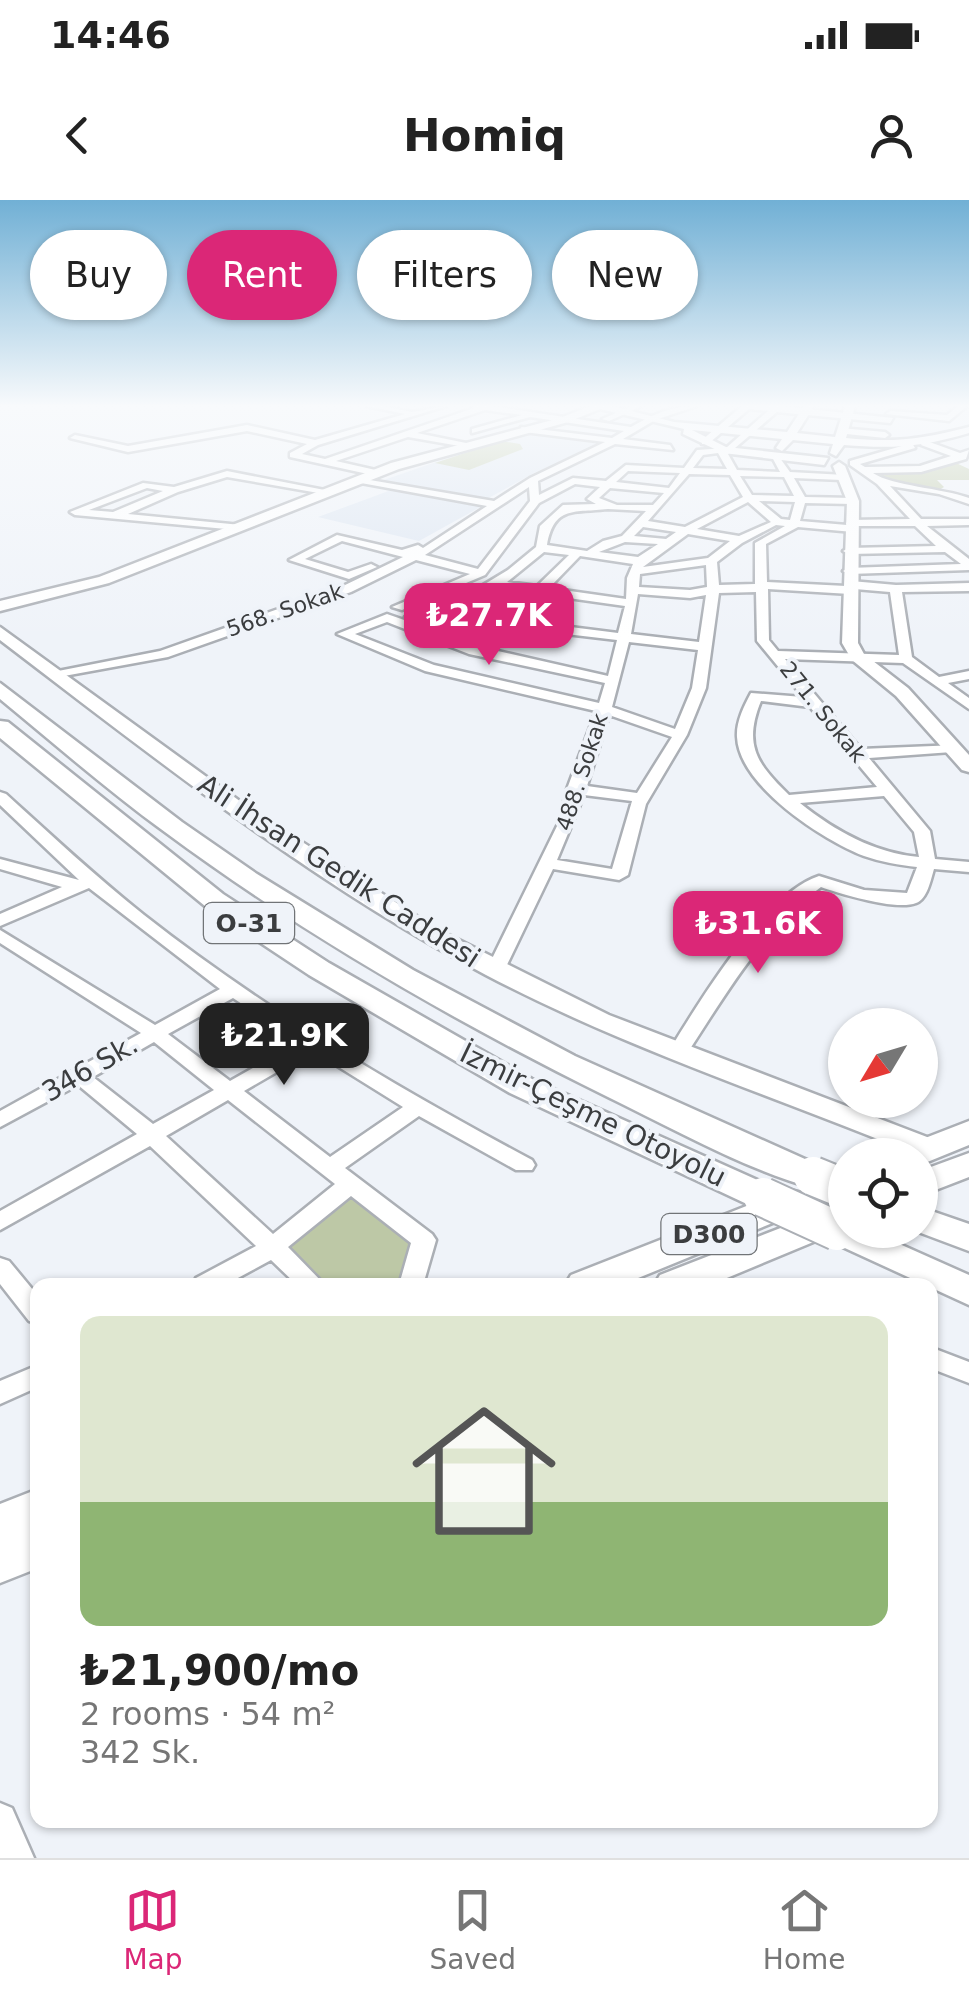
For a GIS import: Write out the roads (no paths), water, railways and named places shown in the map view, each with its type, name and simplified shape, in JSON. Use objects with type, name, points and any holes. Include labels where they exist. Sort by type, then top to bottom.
[{"type":"highway","name":"İzmir-Çeşme Otoyolu","points":[[0,690],[172,826],[292,908],[424,988],[690,1126],[828,1180]]},
{"type":"highway","name":"İzmir-Çeşme Otoyolu","points":[[0,727],[214,900],[320,969],[522,1086],[763,1197],[828,1219]]},
{"type":"highway","points":[[938,1145],[969,1132]]},
{"type":"highway","points":[[938,1177],[969,1164]]},
{"type":"highway","name":"D300","points":[[601,1278],[828,1184]]},
{"type":"highway","points":[[938,1226],[969,1238]]},
{"type":"highway","name":"D300","points":[[692,1278],[828,1228]]},
{"type":"highway","points":[[888,1248],[969,1291]]},
{"type":"highway","name":"İzmir-Çeşme Otoyolu","points":[[896,1248],[969,1281]]},
{"type":"highway","points":[[0,1524],[30,1511]]},
{"type":"highway","points":[[0,1563],[30,1550]]},
{"type":"main road","points":[[0,608],[104,580],[355,483]]},
{"type":"main road","points":[[0,608],[104,584],[357,483]]},
{"type":"main road","points":[[842,483],[853,501],[850,644],[858,658],[902,692],[969,766]]},
{"type":"main road","name":"Ali İhsan Gedik Caddesi","points":[[0,632],[229,802],[360,891],[494,970],[679,1051],[838,1110],[894,1138]]},
{"type":"street","points":[[114,516],[196,483]]},
{"type":"street","points":[[281,483],[330,492]]},
{"type":"street","points":[[396,483],[494,504]]},
{"type":"street","name":"568. Sokak","points":[[58,675],[163,654],[347,589],[434,545],[528,483]]},
{"type":"street","points":[[533,483],[536,501]]},
{"type":"street","points":[[395,616],[480,573],[536,501],[569,483]]},
{"type":"street","points":[[593,483],[672,491]]},
{"type":"street","points":[[626,537],[679,483]]},
{"type":"street","points":[[721,483],[801,499],[853,501]]},
{"type":"street","points":[[740,483],[778,522]]},
{"type":"street","points":[[594,598],[635,580],[666,542],[719,515],[742,487],[758,483]]},
{"type":"street","points":[[638,523],[760,543],[793,526],[801,499],[794,483]]},
{"type":"street","points":[[881,483],[935,540],[968,563]]},
{"type":"street","points":[[903,483],[964,498]]},
{"type":"street","points":[[950,483],[964,498]]},
{"type":"street","points":[[607,485],[592,499],[616,508]]},
{"type":"street","points":[[174,490],[146,486],[75,512],[237,527]]},
{"type":"street","points":[[656,508],[567,507],[545,526],[540,548],[517,572],[455,604],[395,616],[343,634],[430,668],[603,709],[680,735]]},
{"type":"street","points":[[719,515],[736,516]]},
{"type":"street","points":[[752,518],[851,537],[950,549]]},
{"type":"street","points":[[494,584],[594,598],[635,580],[711,561],[739,540],[778,522]]},
{"type":"street","points":[[851,537],[917,522],[969,522]]},
{"type":"street","points":[[410,555],[349,576],[295,560],[341,537],[480,573]]},
{"type":"street","points":[[540,590],[602,543],[626,537],[666,542]]},
{"type":"street","points":[[851,537],[935,540]]},
{"type":"street","name":"271. Sokak","points":[[760,543],[763,641],[922,831],[929,848],[927,861]]},
{"type":"street","points":[[540,548],[583,554],[635,580],[690,594],[850,582],[968,563]]},
{"type":"street","points":[[545,864],[618,875],[642,798],[680,735],[699,688],[713,590],[711,561]]},
{"type":"street","name":"488. Sokak","points":[[494,970],[558,844],[613,681],[635,580]]},
{"type":"street","points":[[850,582],[896,589],[969,586]]},
{"type":"street","points":[[896,589],[906,659]]},
{"type":"street","points":[[455,604],[530,626],[706,646]]},
{"type":"street","points":[[395,616],[477,650],[613,681]]},
{"type":"street","points":[[430,668],[530,626]]},
{"type":"street","points":[[777,655],[906,659],[969,705]]},
{"type":"street","points":[[937,681],[969,674]]},
{"type":"street","points":[[816,703],[756,696],[744,727],[746,748],[759,774],[785,800],[885,858],[969,867]]},
{"type":"street","points":[[857,754],[952,748]]},
{"type":"street","points":[[575,789],[642,798]]},
{"type":"street","points":[[785,800],[887,791]]},
{"type":"street","points":[[6,802],[84,883],[234,989],[416,1108],[524,1165]]},
{"type":"street","points":[[679,1051],[721,982],[794,896],[818,880],[862,895],[913,899],[924,882],[927,861]]},
{"type":"street","points":[[1,866],[84,883]]},
{"type":"street","points":[[0,921],[84,883]]},
{"type":"street","points":[[0,935],[153,1032],[424,1240],[413,1278]]},
{"type":"street","points":[[0,960],[21,949]]},
{"type":"street","name":"346 Sk.","points":[[0,1120],[234,989]]},
{"type":"street","points":[[0,1222],[314,1041]]},
{"type":"street","points":[[78,1075],[152,1135],[304,1278]]},
{"type":"street","points":[[328,1169],[416,1108]]},
{"type":"street","points":[[218,1278],[270,1249],[351,1183]]},
{"type":"street","points":[[1,1271],[30,1305]]},
{"type":"street","points":[[938,1360],[969,1373]]},
{"type":"street","points":[[0,1393],[30,1380]]},
{"type":"street","points":[[0,1820],[16,1858]]}]
